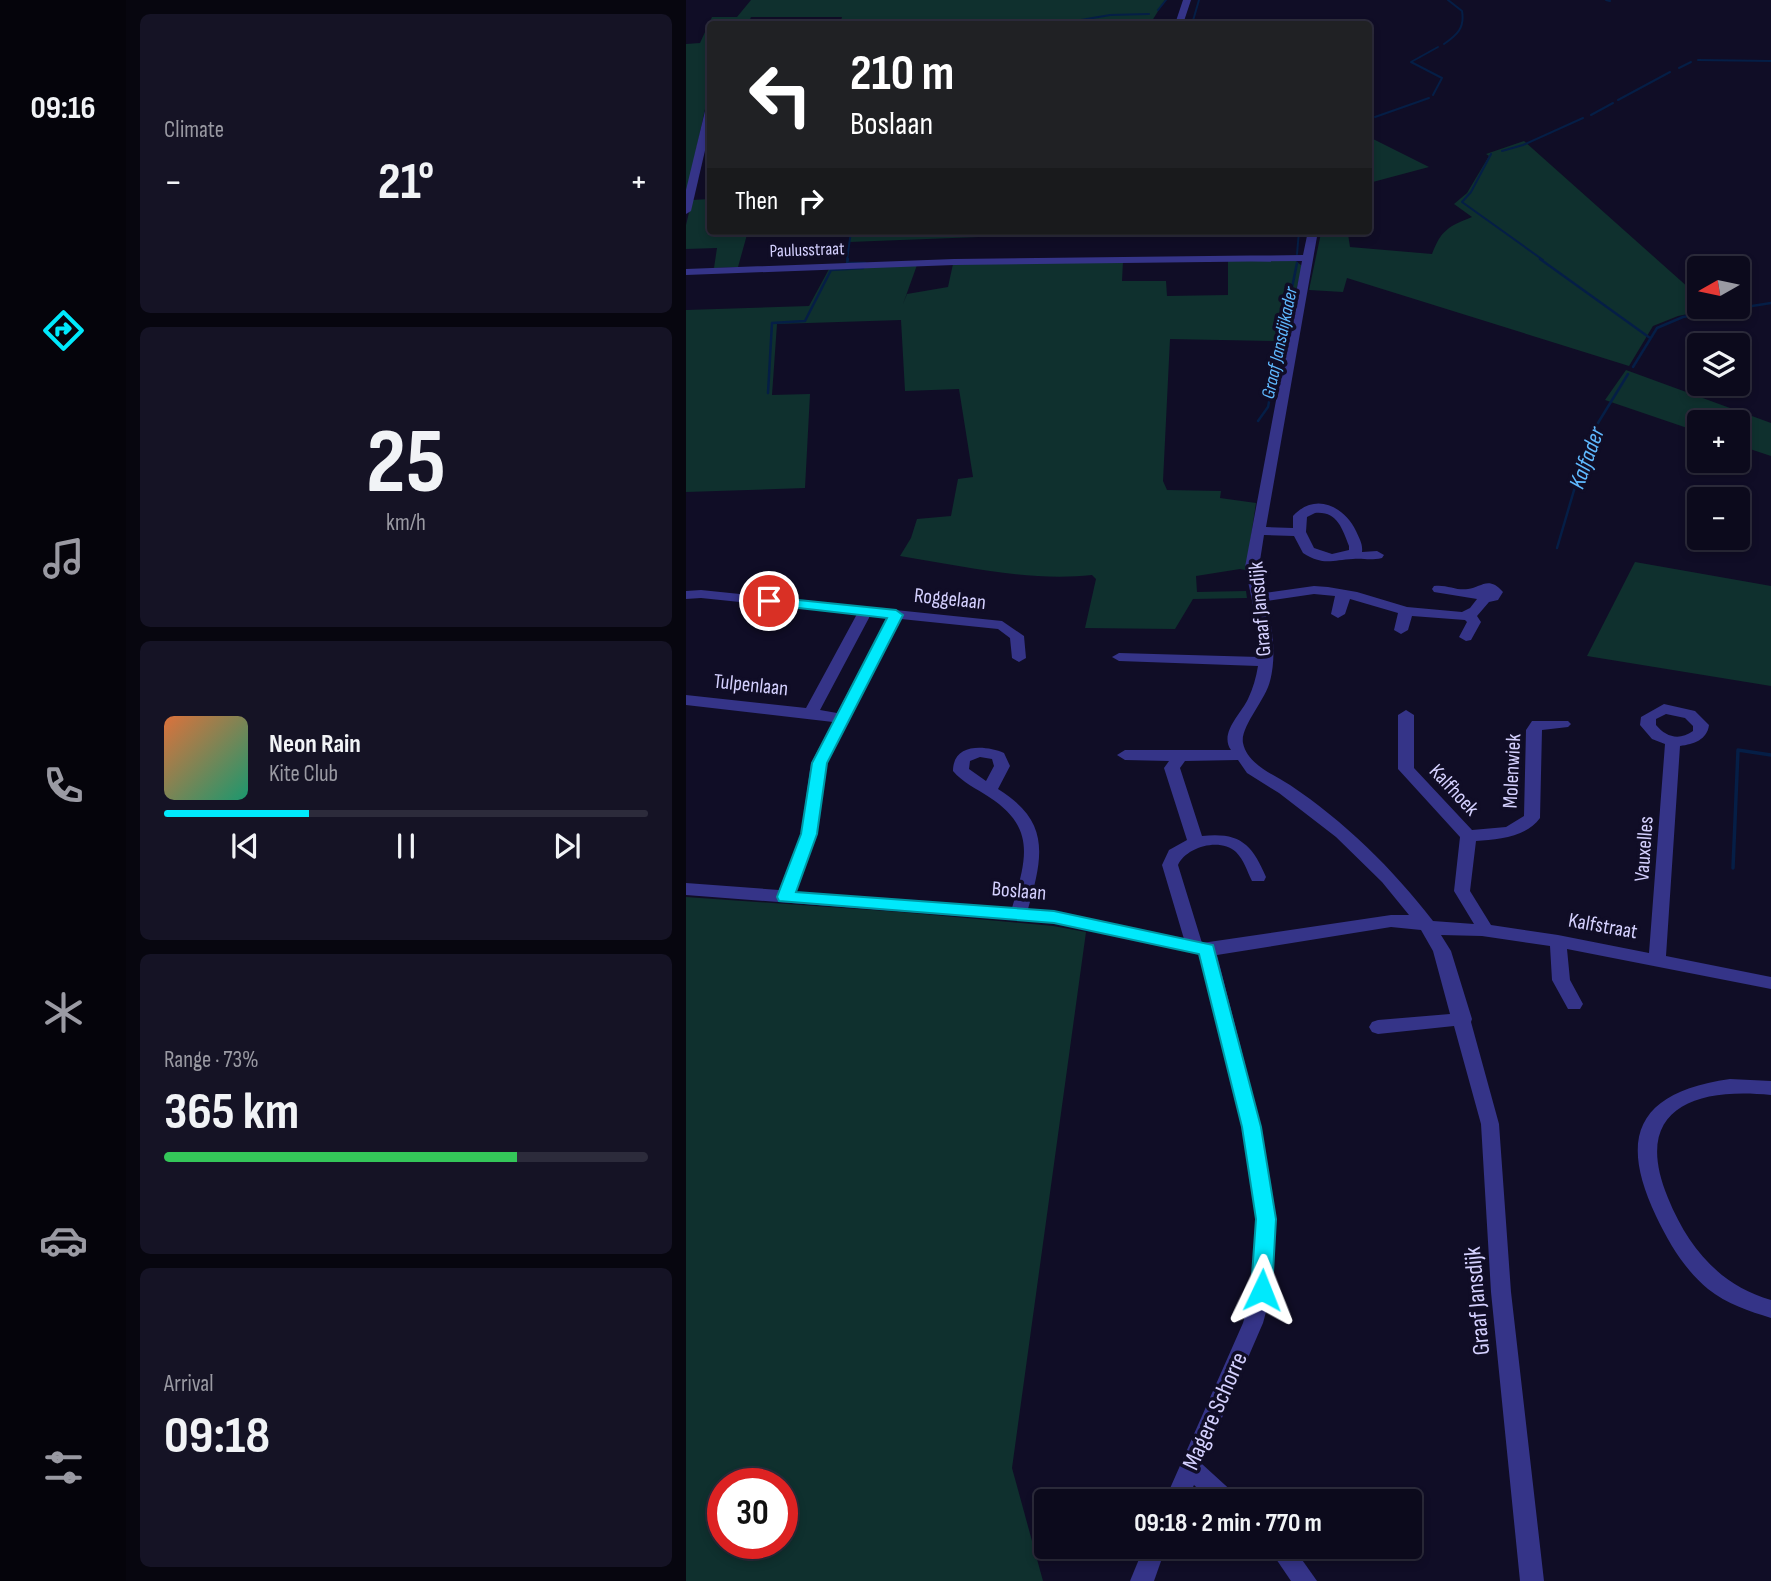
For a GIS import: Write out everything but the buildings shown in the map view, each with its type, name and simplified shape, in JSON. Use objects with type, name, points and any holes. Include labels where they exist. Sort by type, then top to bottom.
[{"type":"street","points":[[1180,21],[1187,0]]},
{"type":"street","points":[[686,211],[707,124]]},
{"type":"street","name":"Graaf Jansdijk","points":[[1313,235],[1252,567],[1265,629],[1266,662],[1263,681],[1236,732],[1235,745],[1253,770],[1285,789],[1342,833],[1388,878],[1426,924],[1442,951],[1490,1124],[1501,1292],[1532,1581]]},
{"type":"street","name":"Paulusstraat","points":[[686,272],[976,261],[1307,258]]},
{"type":"street","points":[[1353,554],[1356,546],[1341,516],[1333,511],[1317,509],[1304,512],[1300,516],[1299,532],[1302,543],[1315,555],[1336,558],[1353,554],[1366,557],[1377,555]]},
{"type":"street","points":[[1257,531],[1299,532]]},
{"type":"street","points":[[1469,615],[1485,593],[1506,581]]},
{"type":"street","points":[[1366,599],[1378,587]]},
{"type":"street","points":[[1439,589],[1466,594],[1485,593]]},
{"type":"street","points":[[1257,598],[1314,590],[1343,593],[1406,611],[1469,615]]},
{"type":"street","points":[[1338,614],[1343,593]]},
{"type":"street","name":"Roggelaan","points":[[686,595],[701,594],[1002,625],[1017,636],[1020,658]]},
{"type":"street","points":[[1401,630],[1406,611]]},
{"type":"street","points":[[811,713],[865,612]]},
{"type":"street","points":[[785,897],[809,834],[820,763],[896,615]]},
{"type":"street","points":[[1466,637],[1474,622],[1469,615]]},
{"type":"street","points":[[1119,657],[1266,662]]},
{"type":"street","name":"Tulpenlaan","points":[[686,700],[811,713],[843,719]]},
{"type":"street","name":"Kalfhoek","points":[[1406,715],[1406,769],[1468,836],[1462,891],[1483,923],[1482,930]]},
{"type":"street","name":"Molenwiek","points":[[1468,836],[1507,833],[1523,827],[1532,818],[1534,730],[1537,724],[1563,724]]},
{"type":"street","name":"Vauxelles","points":[[1657,959],[1673,742]]},
{"type":"street","points":[[1125,755],[1240,755]]},
{"type":"street","points":[[1180,755],[1172,768],[1196,842],[1218,839],[1237,844],[1249,853],[1258,877]]},
{"type":"street","points":[[989,790],[1019,813],[1031,832],[1033,852],[1019,913]]},
{"type":"street","name":"Magere Schorre","points":[[1181,1489],[1253,1323],[1262,1290],[1266,1219],[1252,1127],[1201,949],[1170,865],[1175,854],[1196,842]]},
{"type":"street","name":"Boslaan","points":[[686,889],[1019,913],[1094,923],[1201,949],[1391,921],[1426,924]]},
{"type":"street","name":"Kalfstraat","points":[[1426,924],[1440,929],[1482,930],[1558,941],[1771,983]]},
{"type":"street","points":[[1558,941],[1561,980],[1574,1004]]},
{"type":"street","points":[[1378,1027],[1463,1019]]},
{"type":"street","points":[[1771,1088],[1724,1086],[1688,1094],[1667,1107],[1655,1122],[1648,1138],[1646,1157],[1654,1187],[1686,1255],[1703,1274],[1721,1287],[1745,1300],[1771,1309]]},
{"type":"street","points":[[1190,1467],[1214,1489]]},
{"type":"street","points":[[1142,1581],[1150,1559]]},
{"type":"street","points":[[1288,1559],[1305,1581]]},
{"type":"green space","points":[[751,0],[1165,0],[1152,21],[841,21],[842,17],[751,17],[749,21],[710,21],[712,17],[737,17]]},
{"type":"green space","points":[[707,28],[707,100],[686,197],[686,44],[700,43]]},
{"type":"green space","points":[[1372,138],[1429,167],[1372,182]]},
{"type":"green space","points":[[1524,141],[1687,286],[1687,314],[1653,326],[1629,366],[1347,278],[1343,292],[1309,290],[1321,235],[1348,235],[1350,247],[1432,254],[1447,230],[1472,217],[1454,204],[1467,193],[1489,156],[1486,154]]},
{"type":"green space","points":[[707,199],[707,235],[747,235],[738,267],[714,268],[717,248],[686,249],[686,225],[692,200]]},
{"type":"green space","points":[[851,235],[1032,235],[849,242]]},
{"type":"green space","points":[[1228,259],[1296,261],[1302,266],[1293,305],[1293,320],[1279,376],[1271,377],[1276,341],[1170,339],[1163,481],[1167,490],[1221,491],[1220,498],[1256,503],[1246,570],[1196,576],[1197,592],[1246,591],[1247,598],[1193,599],[1175,629],[1085,628],[1096,579],[1092,575],[1020,575],[900,556],[911,538],[917,519],[951,516],[958,479],[973,477],[959,389],[905,391],[901,320],[777,324],[772,395],[810,394],[805,488],[686,492],[686,310],[809,306],[829,269],[917,265],[903,304],[907,294],[948,287],[953,264],[1123,261],[1122,281],[1166,281],[1167,296],[1228,295]]},
{"type":"green space","points":[[1626,370],[1687,392],[1687,396],[1697,396],[1735,410],[1687,410],[1687,428],[1605,400]]},
{"type":"green space","points":[[1750,415],[1771,423],[1771,456],[1750,449]]},
{"type":"green space","points":[[1635,562],[1771,586],[1771,686],[1587,656]]},
{"type":"green space","points":[[686,897],[900,912],[1053,926],[1086,932],[1012,1468],[1034,1548],[1034,1559],[1037,1559],[1043,1581],[686,1581]]},
{"type":"waterway","name":"Graaf Jansdijkader","points":[[1158,10],[1166,0]]},
{"type":"waterway","points":[[1193,21],[1199,0]]},
{"type":"waterway","points":[[1444,44],[1456,34],[1462,22],[1462,11],[1448,0]]},
{"type":"waterway","points":[[1606,0],[1610,1]]},
{"type":"waterway","points":[[1075,21],[1110,15],[1149,14]]},
{"type":"waterway","points":[[1433,95],[1442,78],[1411,62],[1438,47]]},
{"type":"waterway","points":[[1698,60],[1771,61]]},
{"type":"waterway","points":[[1679,68],[1691,62]]},
{"type":"waterway","points":[[1618,100],[1670,72]]},
{"type":"waterway","points":[[1375,117],[1429,98]]},
{"type":"waterway","points":[[1591,115],[1613,103]]},
{"type":"waterway","points":[[1502,151],[1523,145],[1583,118]]},
{"type":"waterway","points":[[1491,154],[1471,192],[1462,202],[1543,260]]},
{"type":"waterway","points":[[847,260],[850,235]]},
{"type":"waterway","name":"Graaf Jansdijkader","points":[[1297,254],[1299,235]]},
{"type":"waterway","points":[[848,259],[847,263],[865,263]]},
{"type":"waterway","points":[[1540,259],[1650,338]]},
{"type":"waterway","name":"Graaf Jansdijkader","points":[[1258,421],[1268,407],[1297,263]]},
{"type":"waterway","points":[[768,393],[772,323],[805,321],[831,270],[863,268]]},
{"type":"waterway","name":"Kalfader","points":[[1633,367],[1657,328],[1683,317],[1771,303]]},
{"type":"waterway","name":"Kalfader","points":[[1557,548],[1590,436],[1628,374]]},
{"type":"waterway","points":[[1733,868],[1738,750],[1771,755]]},
{"type":"route","points":[[769,601],[896,615],[820,763],[809,834],[785,897],[1054,917],[1094,923],[1207,950],[1252,1127],[1266,1219],[1262,1290]]}]
